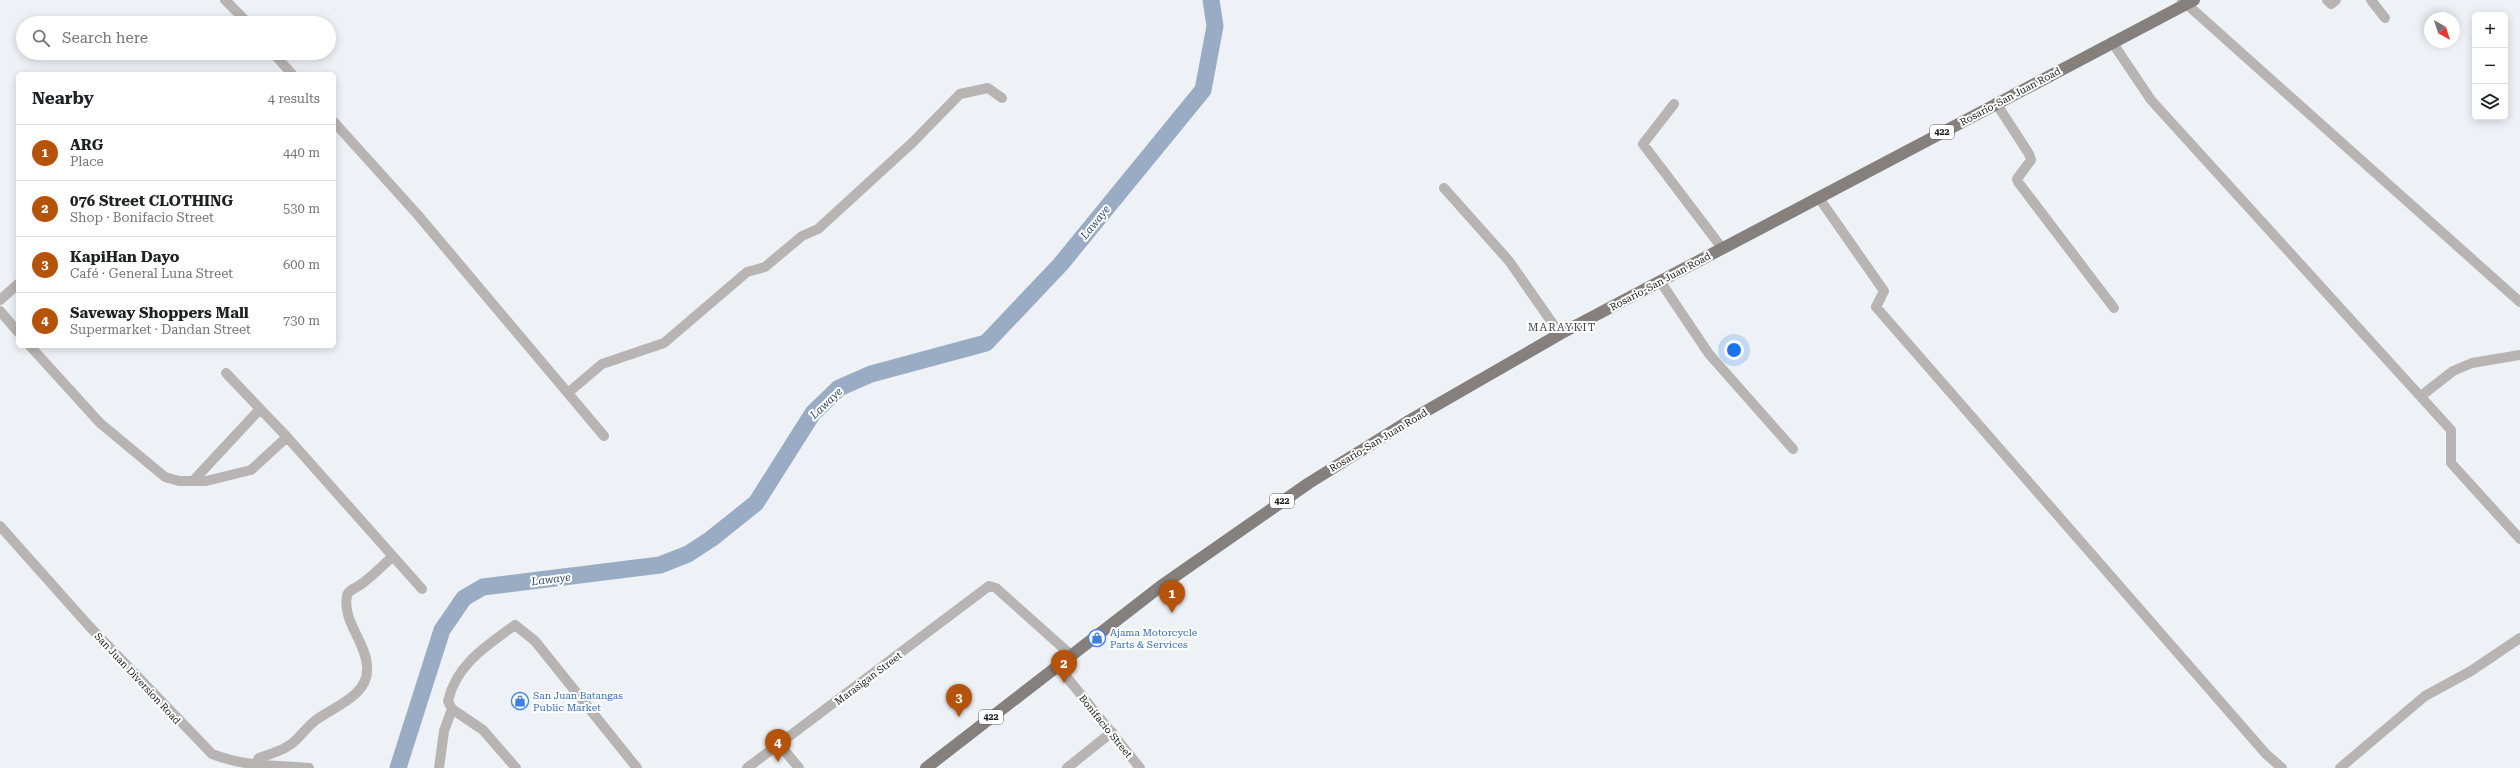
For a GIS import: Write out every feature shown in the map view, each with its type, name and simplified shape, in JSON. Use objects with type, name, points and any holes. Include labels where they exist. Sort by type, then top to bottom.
[{"type":"main road","name":"Rosario-San Juan Road","points":[[1071,655],[1161,586],[1309,483],[1410,420],[1560,334],[2188,1]]},
{"type":"main road","name":"422","points":[[926,768],[1071,655]]},
{"type":"street","points":[[225,0],[241,16]]},
{"type":"street","points":[[2327,0],[2331,4],[2336,0]]},
{"type":"street","points":[[2371,0],[2385,18]]},
{"type":"street","points":[[2188,1],[2520,302]]},
{"type":"street","points":[[2112,42],[2151,100],[2451,430],[2451,463],[2520,539]]},
{"type":"street","points":[[279,60],[290,72]]},
{"type":"street","points":[[569,392],[602,364],[664,342],[748,272],[765,267],[802,236],[818,229],[912,143],[960,94],[988,88],[1002,98]]},
{"type":"street","points":[[1996,103],[2030,154],[2029,165],[2019,176],[2018,182],[2114,308]]},
{"type":"street","points":[[1674,104],[1643,144],[1722,248]]},
{"type":"street","points":[[336,124],[417,214],[569,392],[604,436]]},
{"type":"street","points":[[1444,188],[1509,261],[1560,334]]},
{"type":"street","points":[[1819,198],[1884,291],[1876,307],[2082,545],[2261,748],[2282,768]]},
{"type":"street","points":[[1660,281],[1709,354],[1793,449]]},
{"type":"street","points":[[0,300],[16,286]]},
{"type":"street","points":[[0,311],[16,330]]},
{"type":"street","points":[[32,348],[100,423],[165,477],[193,481],[218,478],[251,470],[287,437]]},
{"type":"street","points":[[2421,396],[2453,371],[2472,362],[2520,355]]},
{"type":"street","points":[[226,373],[287,437],[422,589]]},
{"type":"street","points":[[193,481],[260,409]]},
{"type":"street","name":"San Juan Diversion Road","points":[[0,526],[89,626],[212,754],[228,762],[254,767],[309,768]]},
{"type":"street","points":[[254,767],[259,758],[283,749],[296,741],[315,720],[335,709],[361,687],[365,680],[368,666],[349,618],[346,597],[349,592],[361,584],[392,557]]},
{"type":"street","name":"Marasigan Street","points":[[747,768],[989,586],[996,588],[1071,655]]},
{"type":"street","points":[[439,768],[444,731],[454,682],[465,665],[484,647],[515,625],[535,641],[637,768]]},
{"type":"street","points":[[2340,768],[2425,696],[2471,670],[2520,638]]},
{"type":"street","name":"Bonifacio Street","points":[[1057,665],[1140,768]]},
{"type":"street","points":[[450,705],[482,730],[516,768]]},
{"type":"street","points":[[1067,768],[1112,732]]},
{"type":"street","points":[[779,744],[798,768]]},
{"type":"waterway","name":"Lawaye","points":[[398,768],[442,630],[464,598],[483,587],[660,565],[688,554],[711,539],[756,503],[813,413],[839,388],[871,374],[986,343],[1060,265],[1203,90],[1215,26],[1211,0]]},
{"type":"place","name":"ARG","points":[[1172,613]]},
{"type":"place","name":"Ajama Motorcycle Parts & Services","points":[[1097,638]]},
{"type":"place","name":"076 Street CLOTHING","points":[[1064,683]]},
{"type":"place","name":"San Juan Batangas Public Market","points":[[520,701]]},
{"type":"place","name":"KapiHan Dayo","points":[[959,717]]},
{"type":"place","name":"Saveway Shoppers Mall","points":[[778,762]]},
{"type":"district","name":"MARAYKIT","points":[[1562,327]]}]
